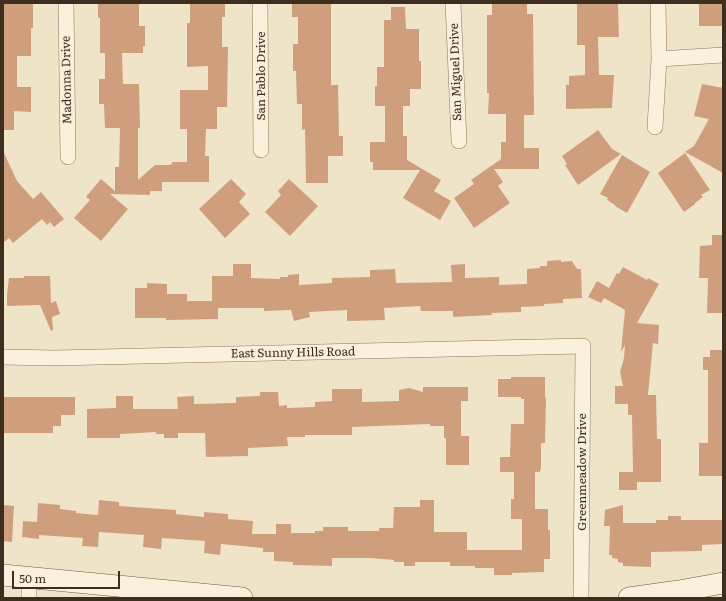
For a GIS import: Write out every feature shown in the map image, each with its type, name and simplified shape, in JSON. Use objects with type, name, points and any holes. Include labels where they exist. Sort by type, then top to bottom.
[{"type":"street","name":"Madonna Drive","points":[[66,3],[68,157]]},
{"type":"street","name":"San Pablo Drive","points":[[260,3],[261,150]]},
{"type":"street","name":"San Miguel Drive","points":[[453,3],[459,141]]},
{"type":"street","points":[[655,127],[659,59],[658,3]]},
{"type":"street","points":[[659,59],[723,55]]},
{"type":"street","name":"East Sunny Hills Road","points":[[3,357],[63,358],[583,346]]},
{"type":"street","name":"Greenmeadow Drive","points":[[581,598],[583,346]]},
{"type":"street","points":[[3,575],[242,598]]},
{"type":"street","points":[[28,598],[29,577]]},
{"type":"street","points":[[629,598],[679,592],[723,583]]},
{"type":"building","points":[[3,3],[33,4],[31,56],[17,56],[17,87],[31,87],[31,112],[14,111],[14,130],[3,130]]},
{"type":"building","points":[[98,3],[139,3],[139,26],[145,26],[145,46],[143,46],[143,53],[122,53],[123,84],[139,84],[140,128],[138,128],[138,180],[155,165],[169,165],[172,164],[172,162],[187,162],[187,129],[180,129],[180,90],[208,90],[208,66],[187,67],[187,23],[190,23],[190,3],[225,3],[225,17],[222,17],[222,47],[228,47],[227,107],[217,107],[217,129],[206,129],[205,156],[209,156],[209,182],[162,182],[162,191],[150,191],[150,195],[110,194],[128,209],[101,241],[74,218],[90,200],[86,197],[101,179],[115,191],[115,167],[119,167],[120,128],[105,128],[104,104],[99,104],[99,79],[105,79],[105,53],[100,53],[100,18],[98,18]]},
{"type":"building","points":[[292,3],[331,3],[331,85],[338,85],[339,136],[343,136],[343,156],[328,156],[328,183],[306,183],[305,129],[302,130],[302,104],[297,104],[296,71],[293,71],[293,44],[298,44],[298,17],[292,17]]},
{"type":"building","points":[[492,3],[527,3],[527,14],[533,14],[534,115],[524,115],[524,148],[539,148],[539,169],[494,169],[503,182],[498,186],[510,203],[474,228],[454,198],[474,184],[471,180],[501,159],[501,142],[506,142],[506,114],[488,114],[489,93],[487,93],[487,15],[492,15]]},
{"type":"building","points":[[577,3],[618,3],[619,37],[598,37],[599,75],[614,75],[612,108],[566,109],[566,85],[569,85],[569,76],[585,75],[585,45],[577,45]]},
{"type":"building","points":[[699,3],[723,3],[723,26],[699,26]]},
{"type":"building","points":[[391,7],[405,7],[406,29],[419,29],[421,89],[410,89],[410,106],[403,106],[403,136],[407,136],[407,160],[441,180],[434,191],[451,201],[440,220],[403,198],[420,170],[373,170],[373,162],[370,162],[370,142],[385,142],[385,106],[375,106],[375,86],[377,86],[377,67],[384,67],[384,20],[391,20]]},
{"type":"building","points":[[702,84],[723,88],[723,173],[685,152],[694,146],[709,119],[694,116]]},
{"type":"building","points":[[598,130],[612,149],[621,154],[578,185],[565,165],[567,164],[562,156]]},
{"type":"building","points":[[3,151],[17,181],[33,199],[41,192],[64,219],[54,227],[50,222],[47,225],[42,219],[13,243],[9,238],[3,243]]},
{"type":"building","points":[[685,153],[710,190],[701,195],[703,197],[684,212],[658,173]]},
{"type":"building","points":[[622,155],[650,172],[627,213],[607,200],[608,198],[600,194]]},
{"type":"building","points":[[231,179],[246,194],[239,202],[250,214],[225,238],[199,209]]},
{"type":"building","points":[[289,179],[318,206],[290,236],[265,212],[281,195],[278,191]]},
{"type":"building","points":[[712,235],[723,235],[723,313],[707,313],[708,278],[699,278],[700,246],[712,245]]},
{"type":"building","points":[[561,260],[561,262],[572,261],[577,269],[581,269],[582,298],[563,299],[563,303],[544,304],[544,306],[521,307],[521,312],[491,313],[492,315],[453,317],[453,311],[421,311],[420,306],[384,308],[385,320],[347,321],[347,310],[309,312],[310,317],[294,321],[291,310],[264,311],[264,308],[218,308],[218,319],[166,320],[166,318],[135,318],[135,288],[147,288],[147,283],[167,284],[167,294],[187,294],[187,301],[212,301],[212,276],[233,276],[233,264],[251,264],[251,278],[280,279],[280,277],[288,277],[288,275],[299,274],[299,285],[332,283],[332,278],[370,277],[370,270],[395,269],[396,283],[452,282],[451,265],[465,264],[465,278],[499,277],[499,285],[527,284],[527,269],[547,266],[547,261]]},
{"type":"building","points":[[623,267],[647,280],[648,278],[659,284],[637,323],[659,325],[658,344],[653,343],[648,395],[656,395],[657,439],[661,439],[661,482],[637,482],[637,490],[619,490],[619,472],[633,472],[632,415],[628,415],[628,404],[615,404],[615,386],[623,386],[620,372],[624,358],[625,345],[621,352],[625,310],[604,298],[601,303],[588,297],[597,281],[609,288],[617,273],[619,274]]},
{"type":"building","points":[[24,276],[50,276],[51,303],[56,301],[60,314],[52,317],[53,330],[51,331],[40,305],[7,306],[9,278],[24,278]]},
{"type":"building","points":[[710,350],[723,350],[723,476],[699,476],[699,443],[708,443],[708,370],[703,370],[703,357],[710,357]]},
{"type":"building","points":[[511,377],[545,377],[545,443],[541,443],[541,470],[540,472],[535,472],[535,509],[548,509],[548,530],[550,530],[550,559],[544,559],[544,572],[494,575],[494,568],[450,566],[450,562],[415,562],[415,566],[404,566],[404,562],[370,558],[332,558],[332,566],[293,565],[293,562],[274,561],[274,552],[263,552],[263,548],[221,544],[220,555],[204,553],[205,541],[162,538],[161,549],[143,547],[144,535],[99,532],[98,547],[82,546],[83,538],[39,535],[39,539],[22,537],[23,521],[37,522],[38,503],[60,505],[60,509],[76,511],[76,513],[98,515],[99,500],[119,502],[119,506],[176,510],[176,514],[204,517],[204,512],[228,514],[228,519],[253,521],[252,534],[276,534],[276,524],[291,524],[291,533],[315,533],[315,531],[323,531],[323,527],[348,527],[348,531],[379,531],[379,528],[393,528],[394,507],[420,507],[420,500],[434,500],[434,532],[467,532],[467,550],[522,550],[522,519],[511,519],[511,499],[514,499],[514,472],[500,472],[500,457],[510,457],[511,424],[524,424],[524,399],[521,399],[521,397],[498,397],[498,379],[511,379]]},
{"type":"building","points":[[423,387],[468,387],[468,401],[461,401],[461,436],[469,436],[469,465],[446,465],[446,438],[444,438],[444,426],[430,426],[430,424],[352,427],[352,435],[305,435],[305,437],[287,437],[288,446],[248,448],[248,456],[206,457],[205,433],[178,433],[178,438],[164,438],[164,434],[156,434],[156,432],[120,434],[120,438],[87,438],[87,409],[116,408],[116,396],[133,396],[133,409],[178,409],[177,397],[194,396],[194,404],[236,403],[236,397],[260,396],[260,392],[278,392],[279,406],[287,405],[287,408],[315,407],[315,402],[332,401],[332,389],[362,389],[362,402],[399,401],[399,390],[409,388],[423,392]]},
{"type":"building","points":[[3,397],[75,397],[75,415],[61,415],[61,426],[53,426],[53,433],[3,433]]},
{"type":"building","points":[[3,505],[14,506],[12,542],[3,541]]},
{"type":"building","points":[[623,505],[623,523],[656,523],[656,520],[668,520],[668,516],[681,516],[681,520],[723,520],[723,544],[702,545],[702,551],[651,552],[651,567],[623,566],[623,563],[618,562],[618,559],[612,558],[612,555],[609,555],[610,526],[604,526],[605,510]]}]
